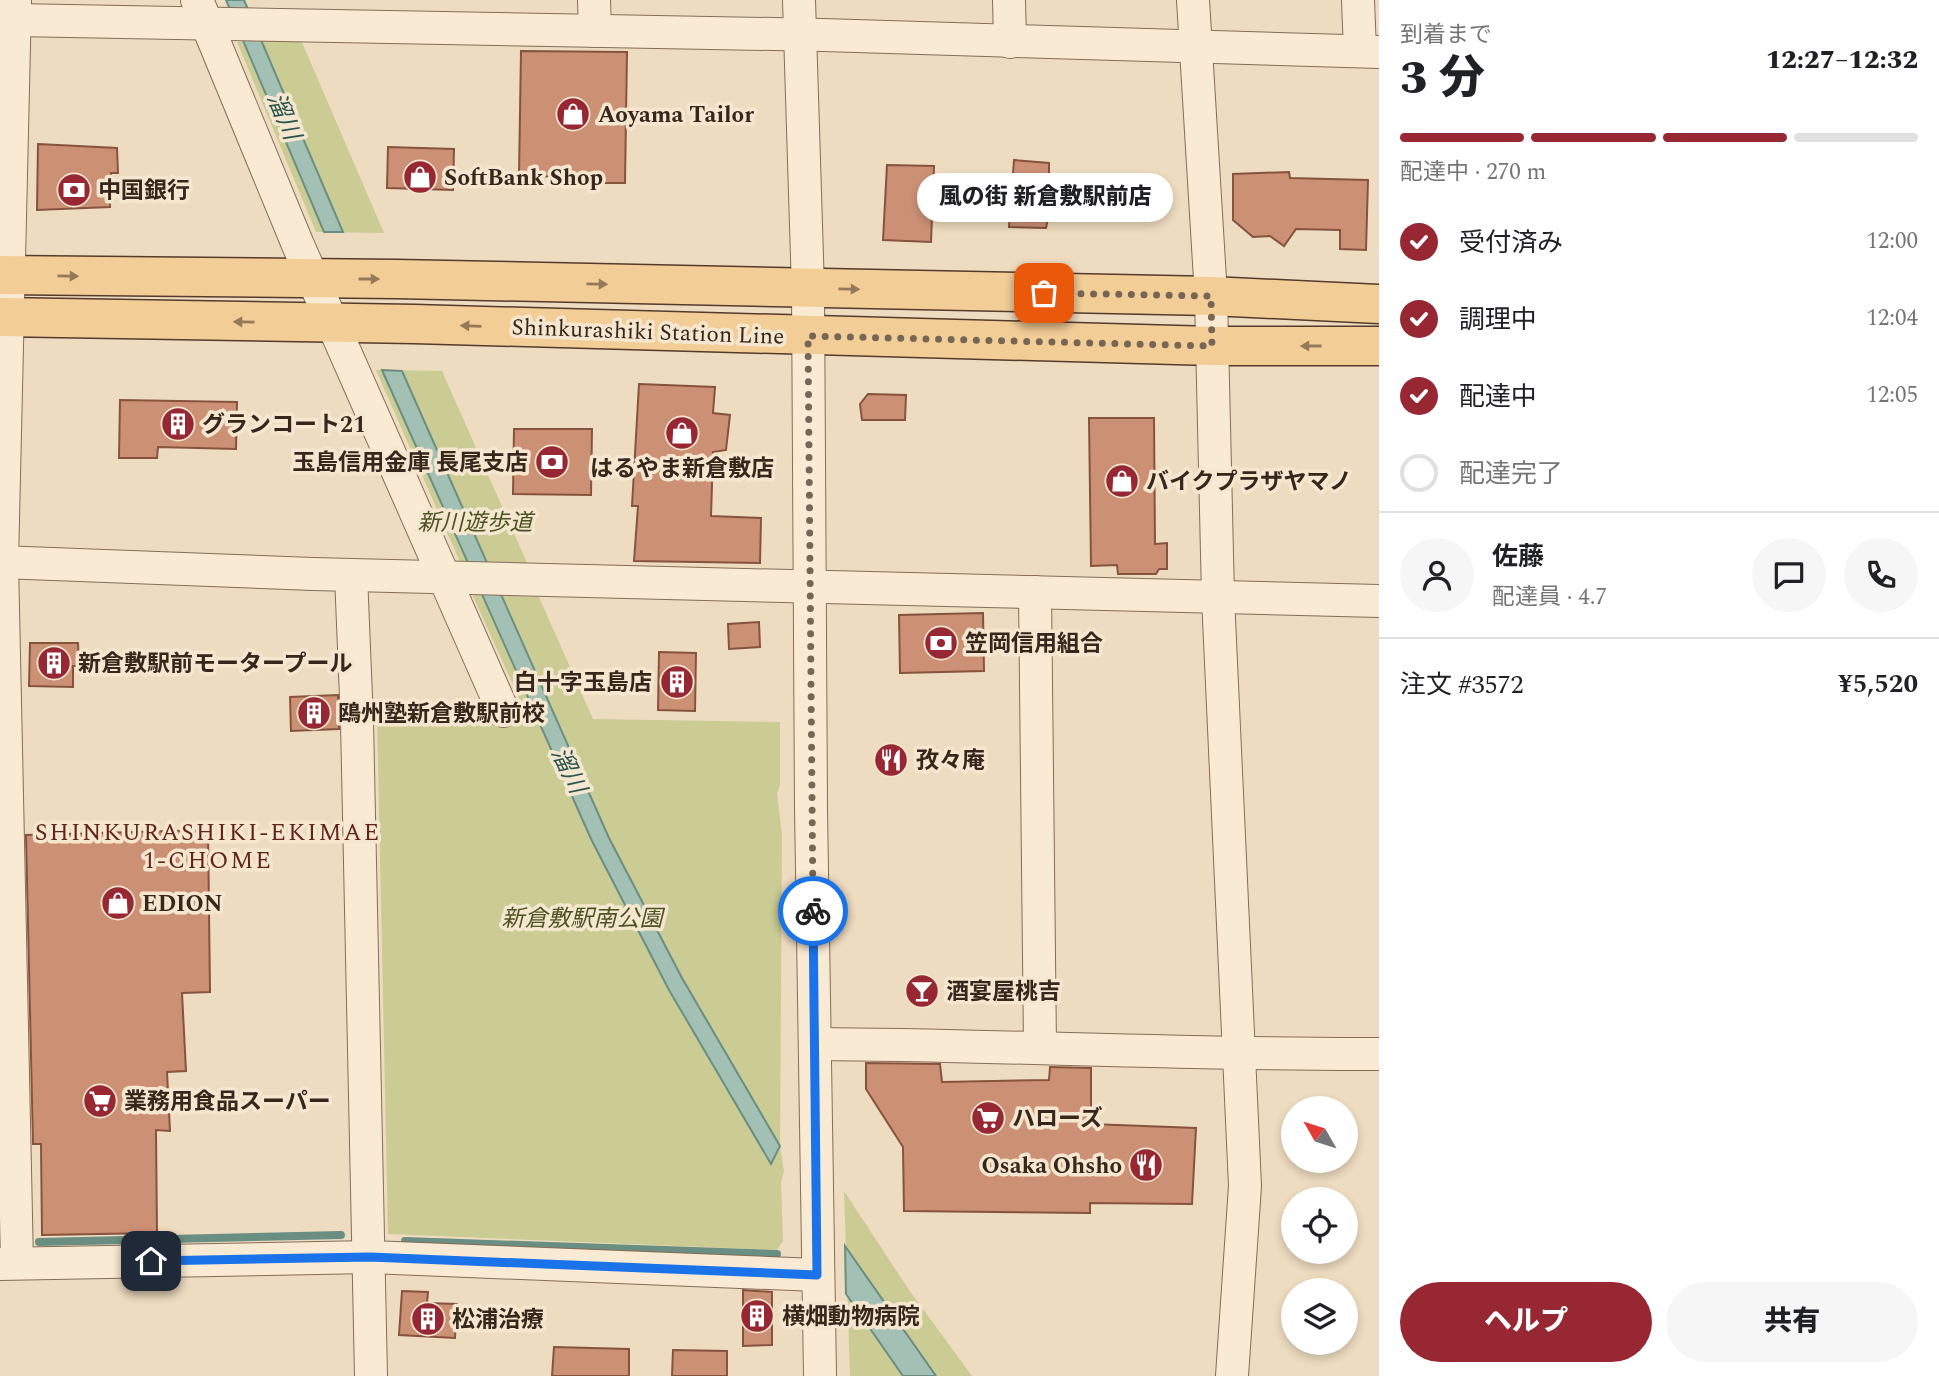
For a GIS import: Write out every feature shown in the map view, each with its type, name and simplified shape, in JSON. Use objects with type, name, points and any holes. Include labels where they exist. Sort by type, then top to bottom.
[{"type":"main road","name":"Shinkurashiki Station Line","points":[[4,275],[1211,296],[1379,304]]},
{"type":"main road","name":"Shinkurashiki Station Line","points":[[5,317],[1212,346],[1379,346]]},
{"type":"street","points":[[799,0],[808,289],[808,587],[820,1376]]},
{"type":"street","points":[[1009,0],[1010,42]]},
{"type":"street","points":[[1193,0],[1211,296],[1218,597],[1245,1186],[1232,1376]]},
{"type":"street","points":[[817,1275],[370,1257],[8,1264],[1,562],[4,275],[15,10],[212,16],[277,25],[309,13],[595,15],[799,35],[1369,52],[1358,0]]},
{"type":"street","points":[[212,16],[313,279],[456,577],[503,711]]},
{"type":"street","points":[[1,562],[351,575],[1379,601]]},
{"type":"street","points":[[351,575],[357,722],[371,1376]]},
{"type":"street","points":[[1035,593],[1040,1047]]},
{"type":"street","points":[[816,1044],[1040,1047],[1239,1055],[1379,1054]]},
{"type":"green space","points":[[301,40],[384,233],[316,232],[237,42]]},
{"type":"green space","name":"新川遊歩道","points":[[376,370],[442,371],[528,565],[460,562]]},
{"type":"green space","name":"新倉敷駅南公園","points":[[472,594],[539,597],[593,719],[780,722],[780,785],[777,793],[782,835],[780,1146],[784,1171],[781,1183],[783,1241],[777,1250],[388,1234],[377,715],[525,711]]},
{"type":"green space","points":[[844,1191],[909,1290],[972,1376],[850,1376]]},
{"type":"water","name":"溜川","points":[[226,0],[244,0],[343,232],[324,232]]},
{"type":"water","name":"溜川","points":[[382,370],[402,371],[609,838],[682,978],[780,1146],[771,1164],[669,990],[592,841]]},
{"type":"water","points":[[845,1246],[936,1376],[903,1376],[846,1294]]},
{"type":"building","name":"Aoyama Tailor","points":[[521,51],[627,52],[625,183],[590,183],[590,177],[519,176]]},
{"type":"building","name":"中国銀行","points":[[38,144],[117,148],[118,173],[111,173],[110,207],[37,210]]},
{"type":"building","name":"SoftBank Shop","points":[[388,147],[454,149],[453,190],[387,188]]},
{"type":"building","points":[[1014,160],[1049,163],[1049,178],[1057,177],[1056,208],[1050,209],[1046,228],[1009,227]]},
{"type":"building","points":[[887,165],[934,166],[931,242],[883,240]]},
{"type":"building","points":[[1289,172],[1290,178],[1368,180],[1366,250],[1340,249],[1340,230],[1296,229],[1284,246],[1270,236],[1253,237],[1233,220],[1233,174]]},
{"type":"building","name":"はるやま新倉敷店","points":[[639,384],[715,387],[713,413],[730,415],[726,450],[713,452],[711,516],[761,518],[760,563],[634,561],[638,506],[632,506]]},
{"type":"building","points":[[868,394],[906,395],[905,420],[862,420],[860,404]]},
{"type":"building","name":"グランコート21","points":[[120,400],[237,402],[236,449],[158,447],[157,458],[119,458]]},
{"type":"building","name":"バイクプラザヤマノ","points":[[1089,418],[1154,418],[1155,544],[1167,543],[1167,569],[1159,569],[1156,574],[1118,574],[1117,565],[1091,566]]},
{"type":"building","name":"玉島信用金庫 長尾支店","points":[[514,429],[592,429],[591,495],[513,494]]},
{"type":"building","name":"笠岡信用組合","points":[[983,613],[984,671],[900,673],[899,615]]},
{"type":"building","points":[[759,622],[760,647],[729,649],[728,624]]},
{"type":"building","name":"新倉敷駅前モータープール","points":[[30,643],[78,643],[79,666],[73,666],[73,687],[29,686]]},
{"type":"building","name":"白十字玉島店","points":[[659,652],[696,653],[695,711],[658,710]]},
{"type":"building","name":"鴎州塾新倉敷駅前校","points":[[338,695],[339,729],[291,731],[290,697]]},
{"type":"building","points":[[208,830],[210,992],[182,993],[186,1071],[167,1072],[170,1131],[156,1130],[157,1233],[42,1235],[41,1144],[33,1144],[26,835]]},
{"type":"building","name":"ハローズ","points":[[866,1063],[940,1064],[942,1082],[1049,1080],[1050,1067],[1091,1068],[1091,1124],[1196,1128],[1192,1204],[1090,1203],[1090,1213],[904,1211],[903,1147],[866,1089]]},
{"type":"building","name":"横畑動物病院","points":[[743,1290],[772,1292],[772,1345],[743,1346]]},
{"type":"building","name":"松浦治療","points":[[402,1291],[428,1292],[427,1303],[457,1304],[455,1338],[399,1335]]},
{"type":"building","points":[[554,1347],[629,1349],[629,1376],[552,1376]]},
{"type":"building","points":[[673,1350],[727,1351],[727,1376],[672,1376]]},
{"type":"waterway","points":[[39,1242],[341,1235]]},
{"type":"waterway","points":[[405,1241],[777,1254]]},
{"type":"way so far","points":[[813,911],[808,587],[808,336],[1212,346],[1211,296],[1044,293]]},
{"type":"place","name":"Aoyama Tailor","points":[[573,114]]},
{"type":"place","name":"SoftBank Shop","points":[[420,177]]},
{"type":"place","name":"中国銀行","points":[[74,190]]},
{"type":"place","name":"風の街 新倉敷駅前店","points":[[1044,293]]},
{"type":"place","name":"グランコート21","points":[[178,424]]},
{"type":"place","name":"はるやま新倉敷店","points":[[682,433]]},
{"type":"place","name":"玉島信用金庫 長尾支店","points":[[552,462]]},
{"type":"place","name":"バイクプラザヤマノ","points":[[1122,481]]},
{"type":"place","name":"笠岡信用組合","points":[[941,643]]},
{"type":"place","name":"新倉敷駅前モータープール","points":[[54,663]]},
{"type":"place","name":"白十字玉島店","points":[[677,682]]},
{"type":"place","name":"鴎州塾新倉敷駅前校","points":[[314,713]]},
{"type":"place","name":"孜々庵","points":[[891,760]]},
{"type":"place","name":"EDION","points":[[118,903]]},
{"type":"place","name":"酒宴屋桃吉","points":[[922,991]]},
{"type":"place","name":"業務用食品スーパー","points":[[100,1101]]},
{"type":"place","name":"ハローズ","points":[[988,1118]]},
{"type":"place","name":"Osaka Ohsho","points":[[1146,1165]]},
{"type":"place","name":"横畑動物病院","points":[[757,1316]]},
{"type":"place","name":"松浦治療","points":[[428,1319]]},
{"type":"district","name":"SHINKURASHIKI-EKIMAE 1-CHOME","points":[[208,846]]},
{"type":"route","points":[[151,1261],[370,1257],[817,1275],[813,911]]}]
